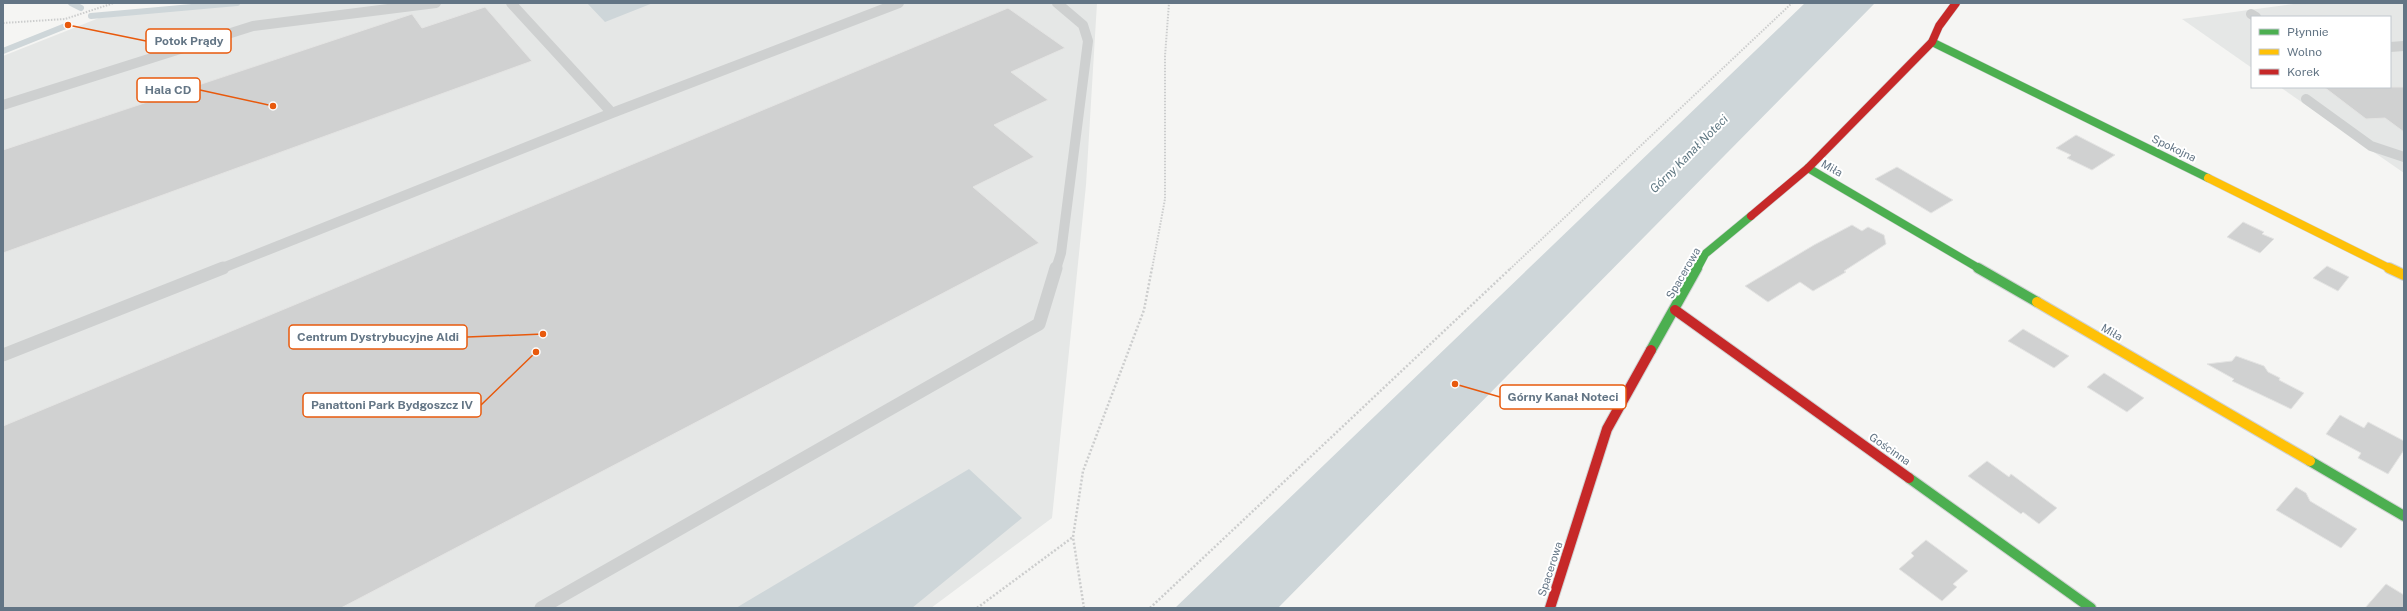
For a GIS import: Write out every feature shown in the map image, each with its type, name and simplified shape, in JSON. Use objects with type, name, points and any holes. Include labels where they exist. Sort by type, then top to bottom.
[{"type":"street","name":"Spacerowa","points":[[1550,608],[1607,429],[1705,254],[1808,168],[1932,42],[1939,26],[1956,3]]},
{"type":"street","name":"Spokojna","points":[[1932,42],[2404,275]]},
{"type":"street","name":"Miła","points":[[1808,168],[2404,516]]},
{"type":"street","name":"Gościnna","points":[[1675,310],[2091,608]]},
{"type":"lane","points":[[3,105],[253,26],[436,3]]},
{"type":"lane","points":[[511,3],[612,113]]},
{"type":"lane","points":[[3,355],[612,113],[899,3]]},
{"type":"lane","points":[[541,608],[1039,324],[1061,253],[1088,41],[1083,24],[1057,3]]},
{"type":"lane","points":[[2391,47],[2404,46]]},
{"type":"lane","points":[[2306,99],[2371,146],[2404,157]]},
{"type":"path","points":[[3,23],[64,19],[114,3]]},
{"type":"path","points":[[1084,608],[1073,537],[1083,471],[1144,310],[1165,199],[1165,56],[1168,3]]},
{"type":"path","points":[[1150,608],[1792,3]]},
{"type":"path","points":[[977,608],[1046,555],[1073,537]]},
{"type":"shaded area","points":[[247,3],[1097,3],[1086,185],[1052,518],[931,608],[3,608],[3,56],[99,18]]},
{"type":"shaded area","points":[[2301,3],[2404,3],[2404,173],[2281,88],[2391,88],[2391,16],[2251,16],[2251,67],[2182,19]]},
{"type":"water","points":[[587,3],[653,3],[605,22]]},
{"type":"water","points":[[1805,3],[1875,3],[1278,608],[1175,608]]},
{"type":"water","points":[[969,469],[1022,518],[912,608],[736,608]]},
{"type":"building","points":[[485,7],[532,61],[3,253],[3,150],[412,14],[422,28]]},
{"type":"building","points":[[1008,8],[1065,48],[1011,72],[1048,100],[994,125],[1034,157],[973,187],[1039,243],[341,608],[3,608],[3,426]]},
{"type":"building","points":[[2404,87],[2404,132],[2385,118],[2366,119],[2325,88]]},
{"type":"building","points":[[2076,135],[2115,155],[2092,170],[2067,158],[2071,155],[2056,148]]},
{"type":"building","points":[[1897,167],[1953,200],[1931,213],[1875,179]]},
{"type":"building","points":[[2243,222],[2264,232],[2262,234],[2274,239],[2260,253],[2227,237]]},
{"type":"building","points":[[1852,225],[1862,231],[1868,227],[1884,235],[1886,244],[1844,271],[1846,272],[1813,291],[1800,282],[1768,302],[1745,286],[1814,245]]},
{"type":"building","points":[[2327,266],[2349,277],[2338,291],[2313,278]]},
{"type":"building","points":[[2023,329],[2069,356],[2054,368],[2008,341]]},
{"type":"building","points":[[2236,356],[2264,366],[2268,372],[2280,378],[2279,380],[2304,393],[2291,409],[2232,381],[2234,379],[2207,364],[2232,361]]},
{"type":"building","points":[[2104,373],[2144,398],[2127,412],[2087,387]]},
{"type":"building","points":[[2340,415],[2364,428],[2368,422],[2404,441],[2404,450],[2388,474],[2358,458],[2361,453],[2326,434]]},
{"type":"building","points":[[1987,461],[2009,477],[2011,474],[2057,508],[2039,524],[2023,512],[2021,514],[1968,476]]},
{"type":"building","points":[[2296,487],[2306,493],[2310,501],[2357,529],[2341,548],[2276,510]]},
{"type":"building","points":[[1926,540],[1968,571],[1953,584],[1957,587],[1942,601],[1899,569],[1914,556],[1911,553]]},
{"type":"building","points":[[2386,584],[2404,595],[2404,608],[2365,608]]},
{"type":"waterway","points":[[71,3],[81,8]]},
{"type":"waterway","points":[[91,16],[237,3]]},
{"type":"waterway","points":[[3,51],[68,25]]},
{"type":"traffic: fast","points":[[1932,42],[2208,178]]},
{"type":"traffic: fast","points":[[1808,168],[2037,302]]},
{"type":"traffic: fast","points":[[1651,350],[1705,254],[1751,216]]},
{"type":"traffic: fast","points":[[2310,461],[2404,516]]},
{"type":"traffic: fast","points":[[1909,478],[2091,608]]},
{"type":"traffic: slow","points":[[2208,178],[2404,275]]},
{"type":"traffic: slow","points":[[2037,302],[2310,461]]},
{"type":"traffic: jam","points":[[1751,216],[1808,168],[1932,42],[1939,26],[1956,3]]},
{"type":"traffic: jam","points":[[1675,310],[1909,478]]},
{"type":"traffic: jam","points":[[1550,608],[1607,429],[1651,350]]},
{"type":"place","name":"Potok Prądy","points":[[68,25]]},
{"type":"place","name":"Hala CD","points":[[273,106]]},
{"type":"place","name":"Centrum Dystrybucyjne Aldi","points":[[543,334]]},
{"type":"place","name":"Panattoni Park Bydgoszcz IV","points":[[536,352]]},
{"type":"place","name":"Górny Kanał Noteci","points":[[1455,384]]}]
